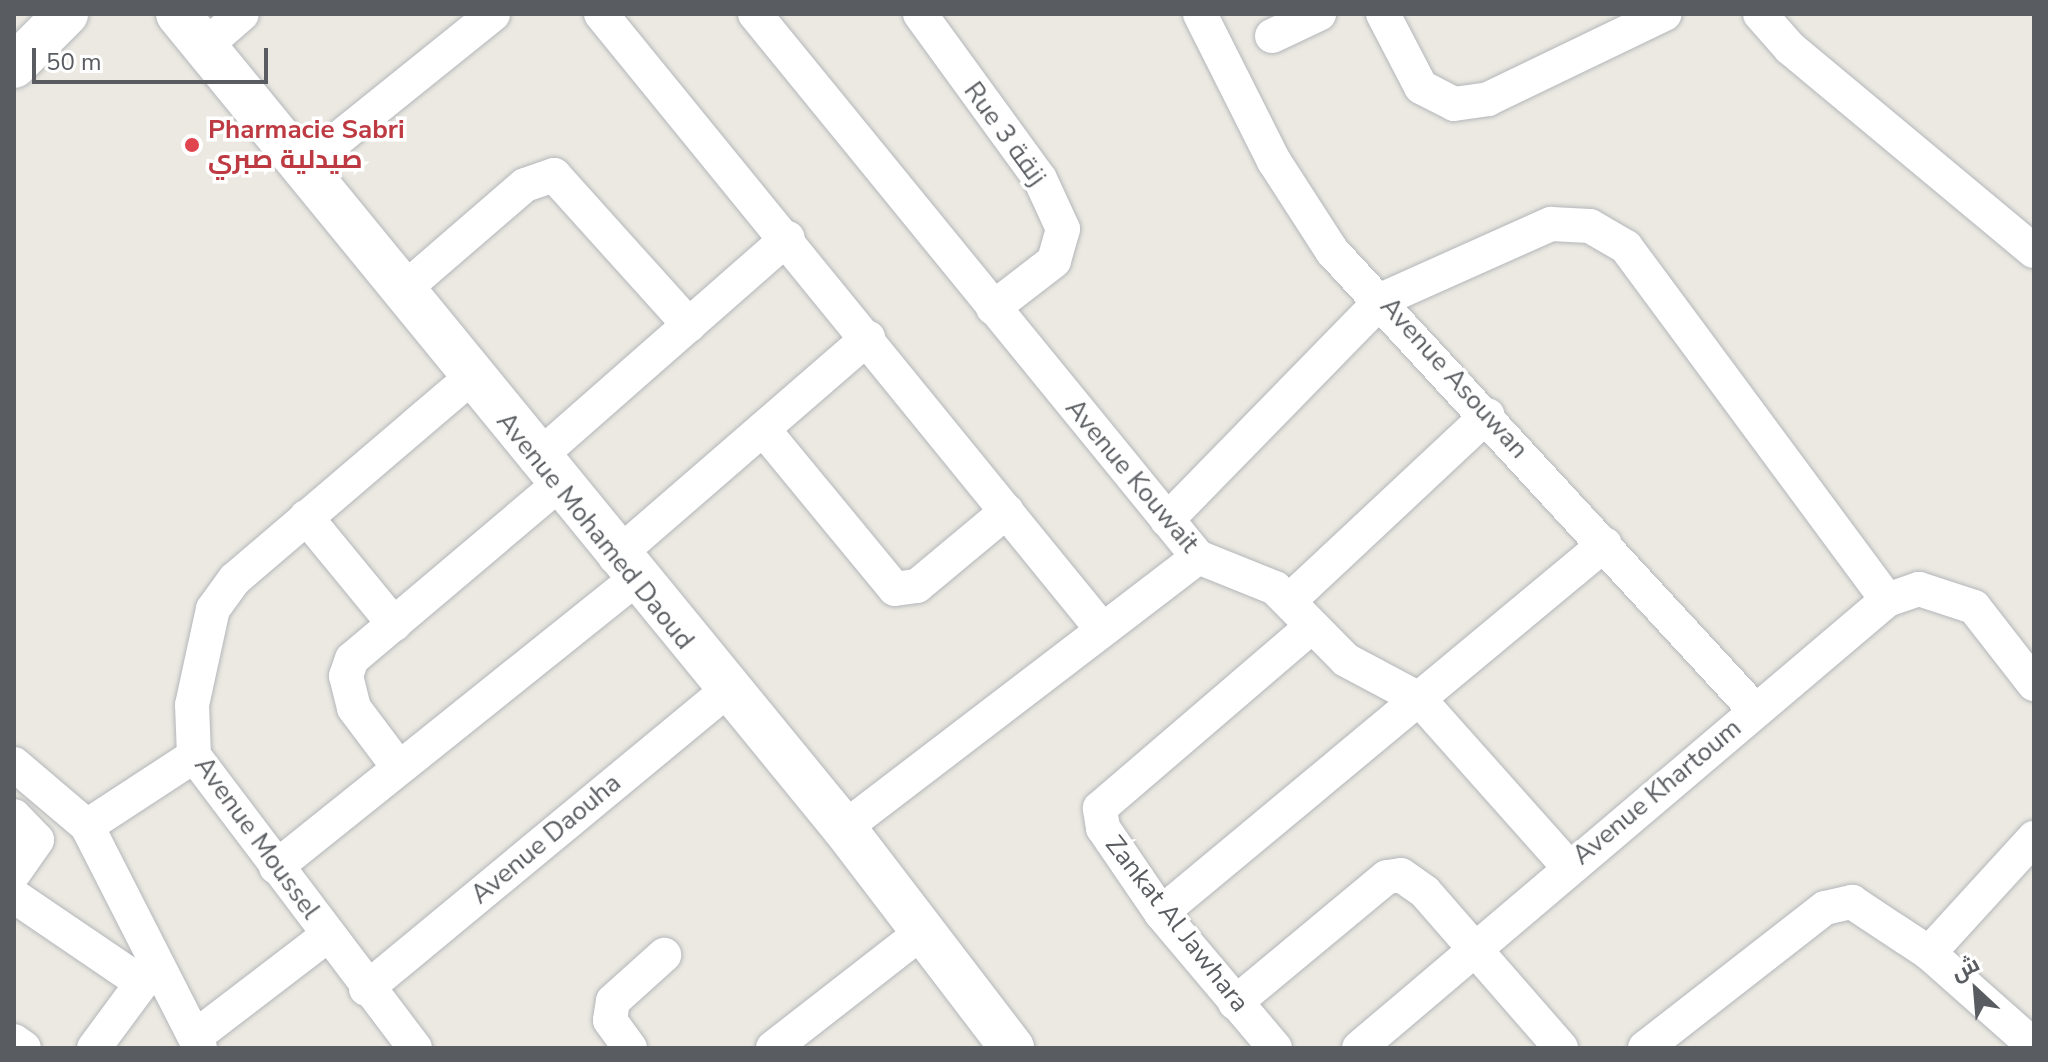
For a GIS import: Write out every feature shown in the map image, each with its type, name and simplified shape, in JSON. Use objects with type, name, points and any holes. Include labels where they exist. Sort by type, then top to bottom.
[{"type":"street","points":[[14,66],[66,14]]},
{"type":"street","points":[[191,30],[242,14]]},
{"type":"street","points":[[303,167],[493,14]]},
{"type":"street","points":[[601,14],[788,238],[1101,628]]},
{"type":"street","name":"Avenue Kouwait","points":[[755,14],[1198,557],[1251,575],[1300,615],[1346,660],[1419,699],[1568,866]]},
{"type":"street","name":"Rue 3 زنقة","points":[[920,14],[1058,208],[1064,245],[1054,261],[993,308]]},
{"type":"street","name":"Avenue Asouwan","points":[[1200,14],[1303,213],[1755,710]]},
{"type":"street","points":[[1272,36],[1319,14]]},
{"type":"street","points":[[1383,14],[1421,87],[1454,104],[1488,99],[1631,20],[1665,14]]},
{"type":"street","points":[[1760,14],[1790,48],[2034,251]]},
{"type":"street","name":"Avenue Mohamed Daoud","points":[[191,30],[547,473],[726,691],[844,828],[1002,1044]]},
{"type":"street","points":[[402,291],[525,185],[554,175],[689,325]]},
{"type":"street","points":[[1167,520],[1383,299],[1551,224],[1609,233],[1626,247],[1887,600]]},
{"type":"street","points":[[399,768],[354,708],[346,676],[352,659],[394,624],[547,473],[689,325],[788,238]]},
{"type":"street","points":[[276,867],[399,768],[625,568],[763,429],[868,338]]},
{"type":"street","name":"Avenue Moussel","points":[[415,1048],[366,989],[194,756],[195,665],[213,609],[306,517],[470,378]]},
{"type":"street","points":[[1300,615],[1488,415]]},
{"type":"street","points":[[763,429],[895,589],[917,586],[1007,511]]},
{"type":"street","points":[[306,517],[394,624]]},
{"type":"street","points":[[1161,913],[1605,544]]},
{"type":"street","points":[[844,828],[1101,628],[1198,557]]},
{"type":"street","name":"Avenue Khartoum","points":[[1359,1048],[1477,950],[1568,866],[1887,600],[1919,589],[1974,607],[2034,684]]},
{"type":"street","name":"Zankat Al Jawhara","points":[[1275,1048],[1161,913],[1103,828],[1100,808],[1300,615]]},
{"type":"street","name":"Avenue Daouha","points":[[366,989],[726,691]]},
{"type":"street","points":[[87,826],[194,756]]},
{"type":"street","points":[[14,764],[87,826],[149,974],[198,1042],[327,936]]},
{"type":"street","points":[[14,816],[37,840],[14,873]]},
{"type":"street","points":[[1929,953],[2034,838]]},
{"type":"street","points":[[1235,1003],[1387,877],[1413,882],[1477,950],[1561,1048]]},
{"type":"street","points":[[14,896],[149,974]]},
{"type":"street","points":[[1645,1048],[1838,902],[1865,908],[1929,953],[2034,1046]]},
{"type":"street","points":[[773,1048],[922,932]]},
{"type":"street","points":[[630,1048],[610,1020],[613,1001],[664,955]]},
{"type":"street","points":[[94,1048],[149,974]]},
{"type":"street","points":[[14,1041],[24,1048]]},
{"type":"place","name":"Pharmacie Sabri صيدلية صبري","points":[[192,145]]}]
